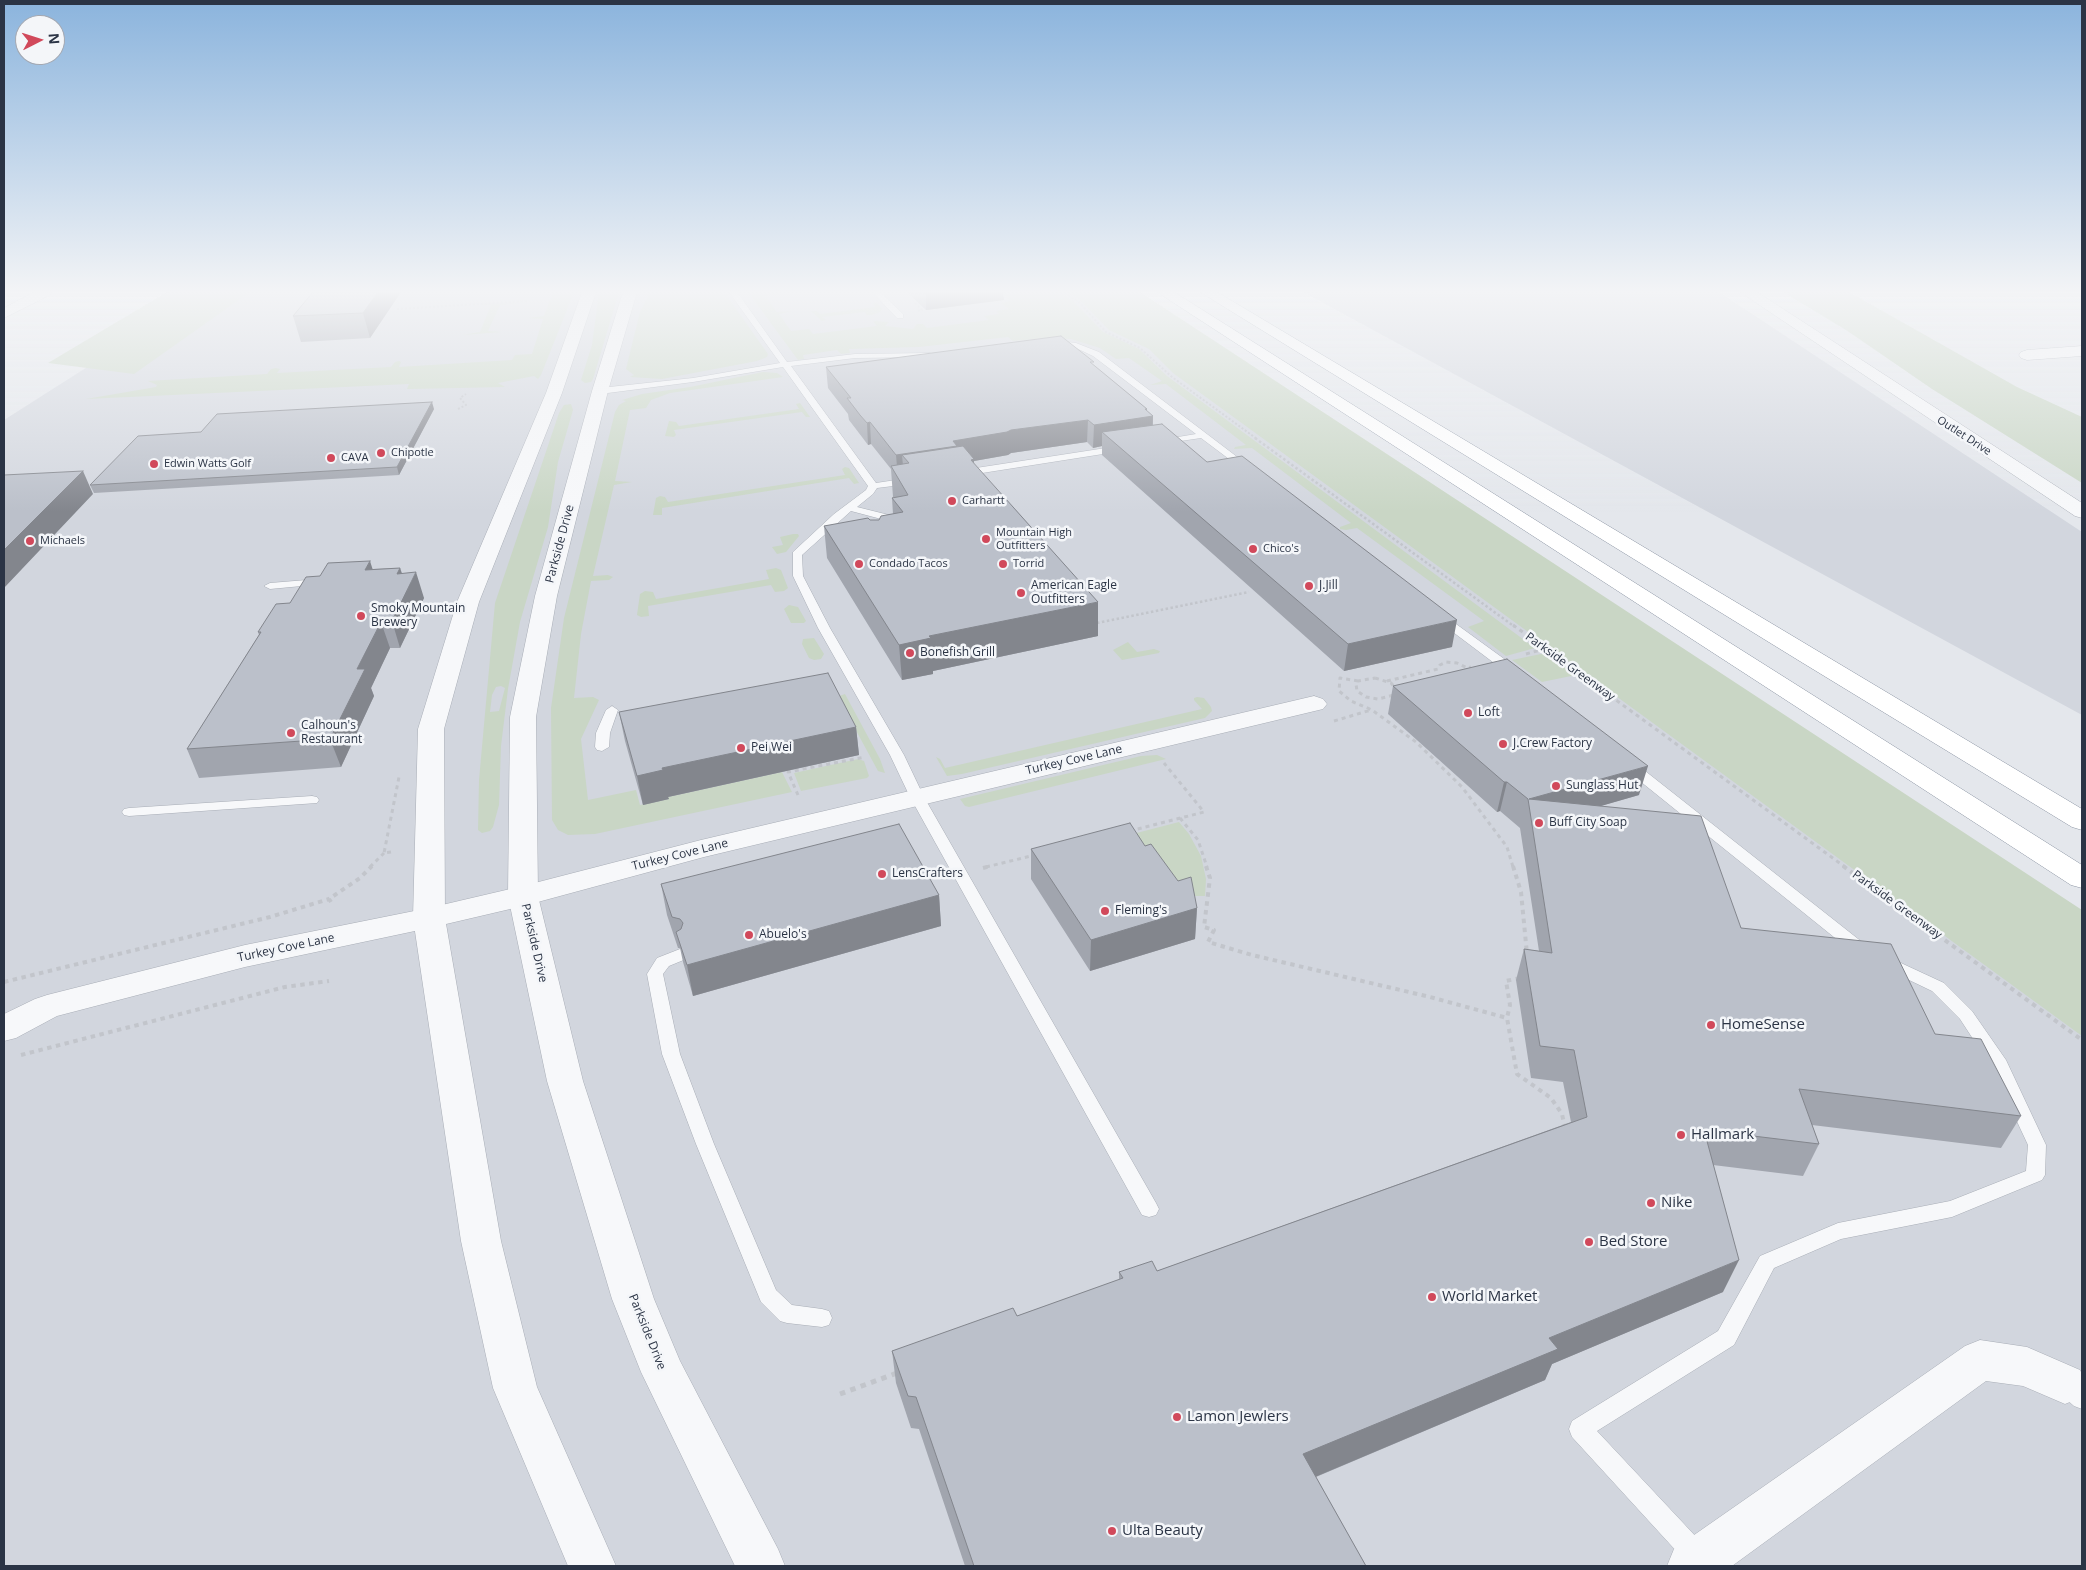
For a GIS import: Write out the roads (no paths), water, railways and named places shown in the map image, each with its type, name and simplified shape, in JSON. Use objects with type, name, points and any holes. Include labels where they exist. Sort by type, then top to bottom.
[{"type":"highway","points":[[1279,365],[2082,878]]},
{"type":"highway","points":[[1329,365],[2082,821]]},
{"type":"street","name":"Parkside Drive","points":[[580,365],[546,596],[523,717],[523,896],[565,1082],[633,1299],[663,1372],[761,1566]]},
{"type":"street","name":"Parkside Drive","points":[[591,365],[468,602],[431,729],[429,918],[482,1241],[515,1388],[592,1566]]},
{"type":"street","name":"Outlet Drive","points":[[1859,365],[2082,512]]},
{"type":"street","name":"Turkey Cove Lane","points":[[4,1006],[47,1007],[245,956],[429,918],[523,896],[701,849],[917,797],[1323,713]]},
{"type":"street","name":"Turkey Cove Lane","points":[[11,1042],[47,1007]]},
{"type":"street","points":[[1699,1564],[1980,1360],[2027,1366],[2074,1392]]},
{"type":"lane","points":[[577,392],[693,380],[784,365]]},
{"type":"lane","points":[[786,365],[873,486]]},
{"type":"lane","points":[[1110,365],[1257,476]]},
{"type":"lane","points":[[1157,443],[1204,435]]},
{"type":"lane","points":[[949,475],[1128,447]]},
{"type":"lane","points":[[873,486],[921,479]]},
{"type":"lane","points":[[873,486],[870,492],[797,554],[798,576],[824,628],[897,755],[917,797],[1149,1208]]},
{"type":"lane","points":[[849,508],[893,519],[881,528]]},
{"type":"lane","points":[[270,586],[335,581]]},
{"type":"lane","points":[[1429,608],[1528,684]]},
{"type":"lane","points":[[602,747],[603,733],[612,710]]},
{"type":"lane","points":[[1617,755],[1857,948],[1938,987],[1966,1015],[2000,1065],[2037,1145],[2035,1175],[1952,1210],[1838,1232],[1767,1262],[1726,1338],[1580,1429],[1699,1564]]},
{"type":"lane","points":[[129,812],[312,800]]},
{"type":"lane","points":[[680,954],[663,962],[655,974],[671,1054],[705,1144],[768,1296],[787,1314],[822,1318]]},
{"type":"place","name":"Chipotle","points":[[381,453]]},
{"type":"place","name":"CAVA","points":[[331,458]]},
{"type":"place","name":"Edwin Watts Golf","points":[[154,464]]},
{"type":"place","name":"Carhartt","points":[[952,501]]},
{"type":"place","name":"Mountain High Outfitters","points":[[986,539]]},
{"type":"place","name":"Michaels","points":[[30,541]]},
{"type":"place","name":"Chico's","points":[[1253,549]]},
{"type":"place","name":"Condado Tacos","points":[[859,564]]},
{"type":"place","name":"Torrid","points":[[1003,564]]},
{"type":"place","name":"J.Jill","points":[[1309,586]]},
{"type":"place","name":"American Eagle Outfitters","points":[[1021,593]]},
{"type":"place","name":"Smoky Mountain Brewery","points":[[361,616]]},
{"type":"place","name":"Bonefish Grill","points":[[910,653]]},
{"type":"place","name":"Loft","points":[[1468,713]]},
{"type":"place","name":"Calhoun's Restaurant","points":[[291,733]]},
{"type":"place","name":"J.Crew Factory","points":[[1503,744]]},
{"type":"place","name":"Pei Wei","points":[[741,748]]},
{"type":"place","name":"Sunglass Hut","points":[[1556,786]]},
{"type":"place","name":"Buff City Soap","points":[[1539,823]]},
{"type":"place","name":"LensCrafters","points":[[882,874]]},
{"type":"place","name":"Fleming's","points":[[1105,911]]},
{"type":"place","name":"Abuelo's","points":[[749,935]]},
{"type":"place","name":"HomeSense","points":[[1711,1025]]},
{"type":"place","name":"Hallmark","points":[[1681,1135]]},
{"type":"place","name":"Nike","points":[[1651,1203]]},
{"type":"place","name":"Bed Store","points":[[1589,1242]]},
{"type":"place","name":"World Market","points":[[1432,1297]]},
{"type":"place","name":"Lamon Jewlers","points":[[1177,1417]]},
{"type":"place","name":"Ulta Beauty","points":[[1112,1531]]}]
